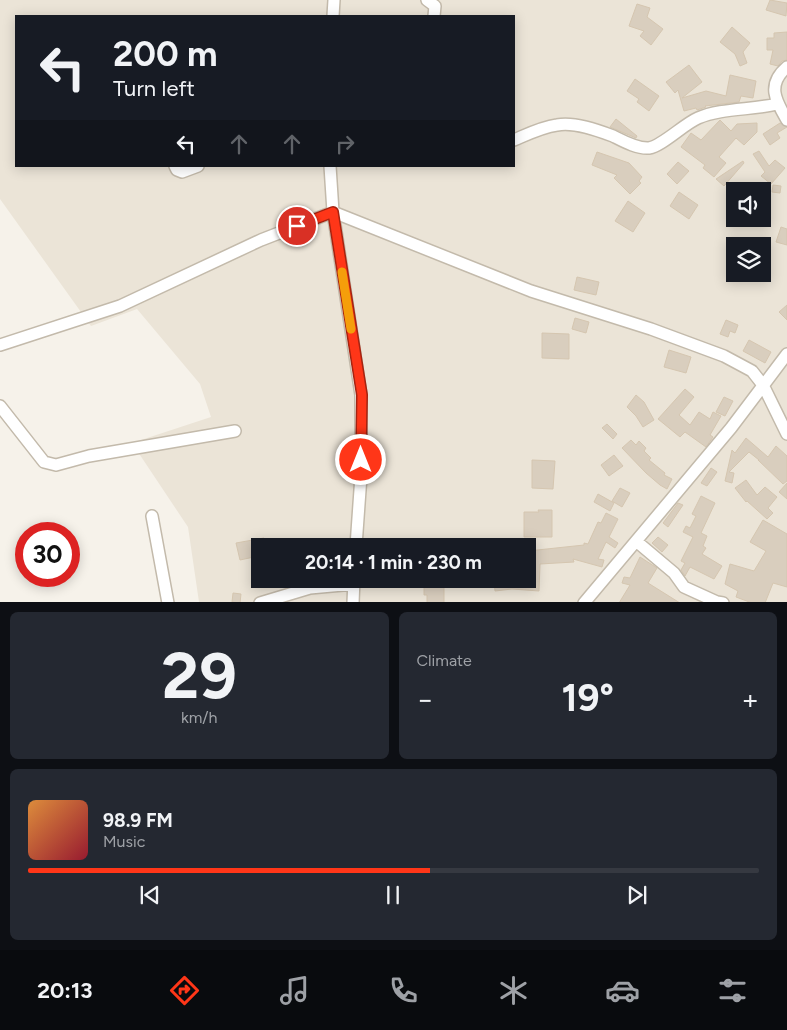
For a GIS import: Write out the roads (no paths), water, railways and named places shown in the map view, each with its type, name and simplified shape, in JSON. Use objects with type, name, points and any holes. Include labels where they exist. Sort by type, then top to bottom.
[{"type":"street","points":[[333,15],[334,0]]},
{"type":"street","points":[[426,0],[435,6],[434,15]]},
{"type":"street","points":[[787,67],[777,78],[774,88],[777,104],[787,120]]},
{"type":"street","points":[[515,140],[558,124],[582,126],[636,146],[649,148],[699,117],[777,104]]},
{"type":"street","points":[[176,167],[182,172],[195,167]]},
{"type":"street","points":[[330,167],[333,212],[362,395],[361,476],[357,538]]},
{"type":"street","points":[[0,345],[120,306],[261,240],[333,212],[531,291],[651,329],[724,356],[752,372],[763,386],[787,434]]},
{"type":"street","points":[[584,602],[731,428],[787,354]]},
{"type":"street","points":[[0,406],[44,462],[56,465],[88,456],[235,431]]},
{"type":"street","points":[[152,516],[168,602]]},
{"type":"street","points":[[636,541],[674,573],[684,587],[723,602]]},
{"type":"street","points":[[260,602],[310,588]]},
{"type":"street","points":[[353,602],[354,588]]}]
